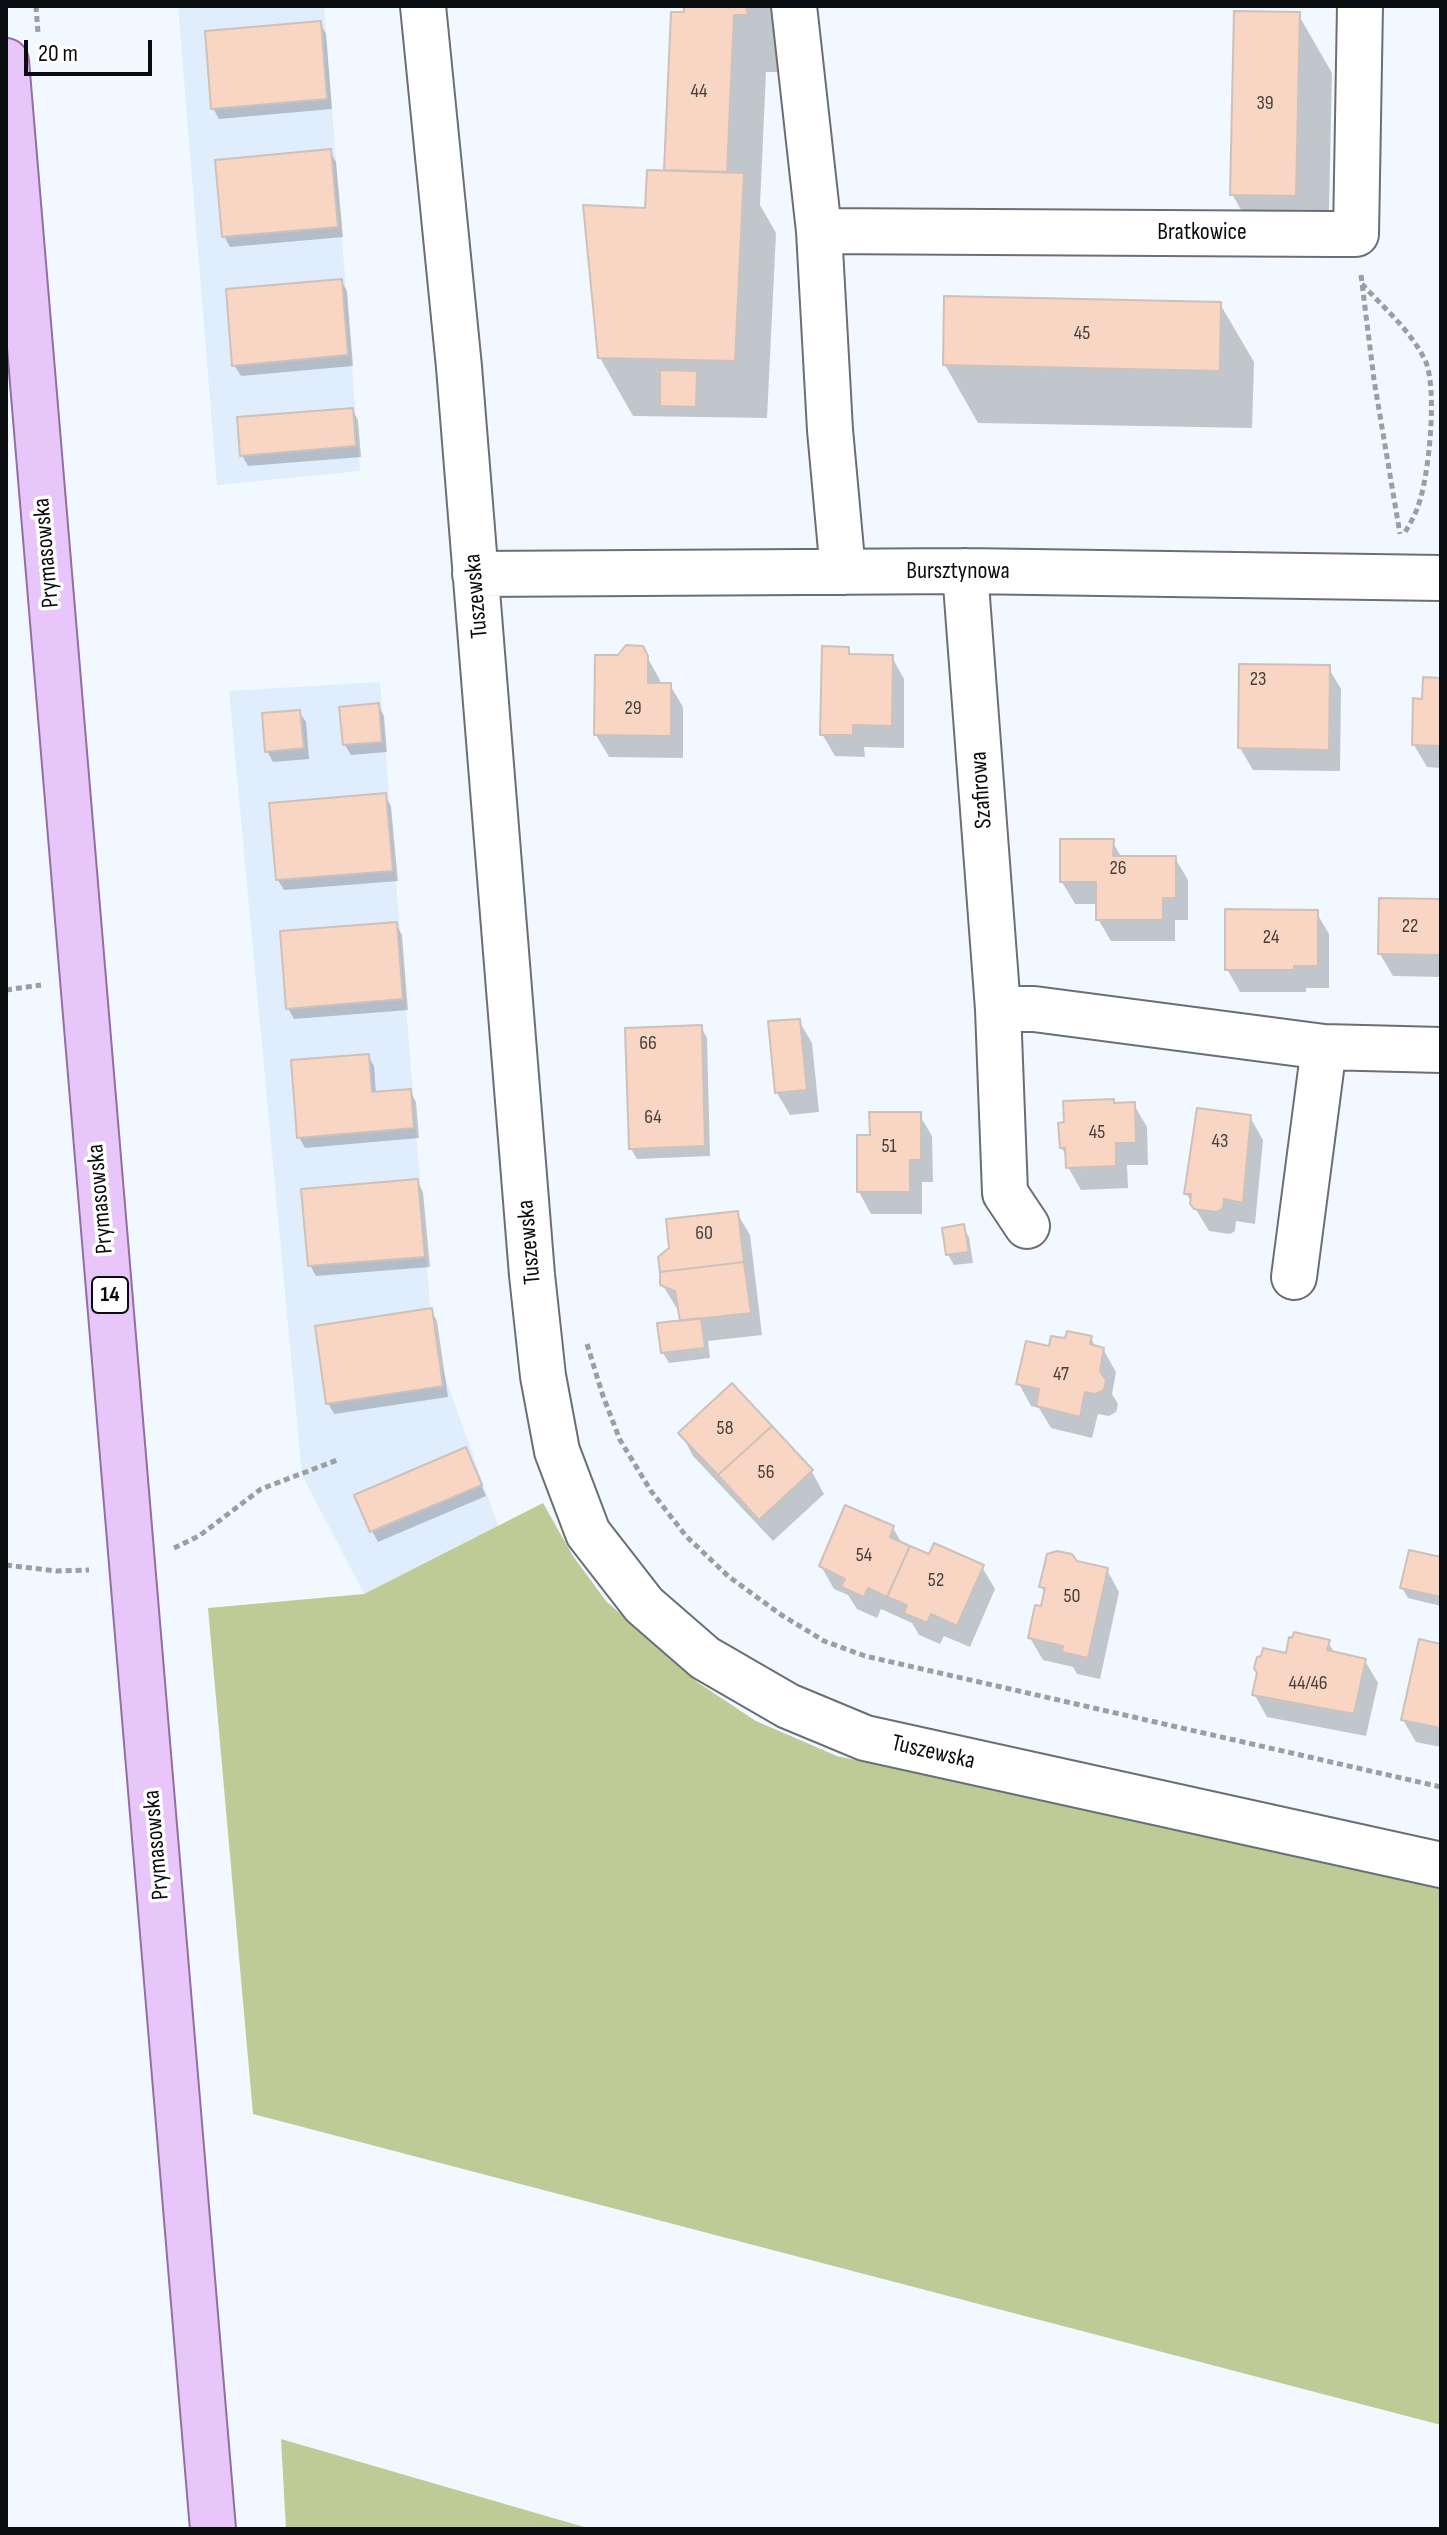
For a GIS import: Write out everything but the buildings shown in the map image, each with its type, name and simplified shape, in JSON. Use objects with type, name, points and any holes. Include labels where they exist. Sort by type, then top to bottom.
[{"type":"main road","name":"Prymasowska","points":[[6,61],[213,2529]]},
{"type":"street","name":"Tuszewska","points":[[423,6],[448,240],[532,1275],[557,1451],[588,1533],[644,1605],[705,1658],[788,1706],[865,1738],[1441,1865]]},
{"type":"street","points":[[794,6],[819,231],[830,430],[842,553]]},
{"type":"street","points":[[1356,234],[1360,6]]},
{"type":"street","name":"Bratkowice","points":[[819,231],[1356,234]]},
{"type":"street","name":"Bursztynowa","points":[[475,574],[842,553],[965,571],[1441,578]]},
{"type":"street","name":"Szafirowa","points":[[965,571],[998,1009],[1005,1193],[1027,1226]]},
{"type":"street","points":[[998,1009],[1034,1009],[1324,1047],[1441,1050]]},
{"type":"street","points":[[1294,1277],[1324,1047]]},
{"type":"path","points":[[1356,234],[1362,283],[1374,380],[1400,542],[1419,505],[1429,446],[1432,409],[1426,362],[1403,329],[1362,283]]},
{"type":"path","points":[[6,990],[43,984]]},
{"type":"path","points":[[586,1343],[620,1440],[651,1491],[686,1536],[728,1576],[824,1641],[865,1656],[1441,1787]]},
{"type":"shaded area","points":[[178,6],[324,6],[360,471],[217,485]]},
{"type":"shaded area","points":[[380,682],[433,1343],[499,1528],[364,1594],[302,1475],[229,691]]},
{"type":"green space","points":[[543,1503],[573,1556],[606,1601],[697,1682],[756,1721],[837,1756],[1441,1887],[1441,2425],[253,2114],[208,1608],[364,1594]]},
{"type":"green space","points":[[281,2439],[591,2529],[286,2529]]}]
